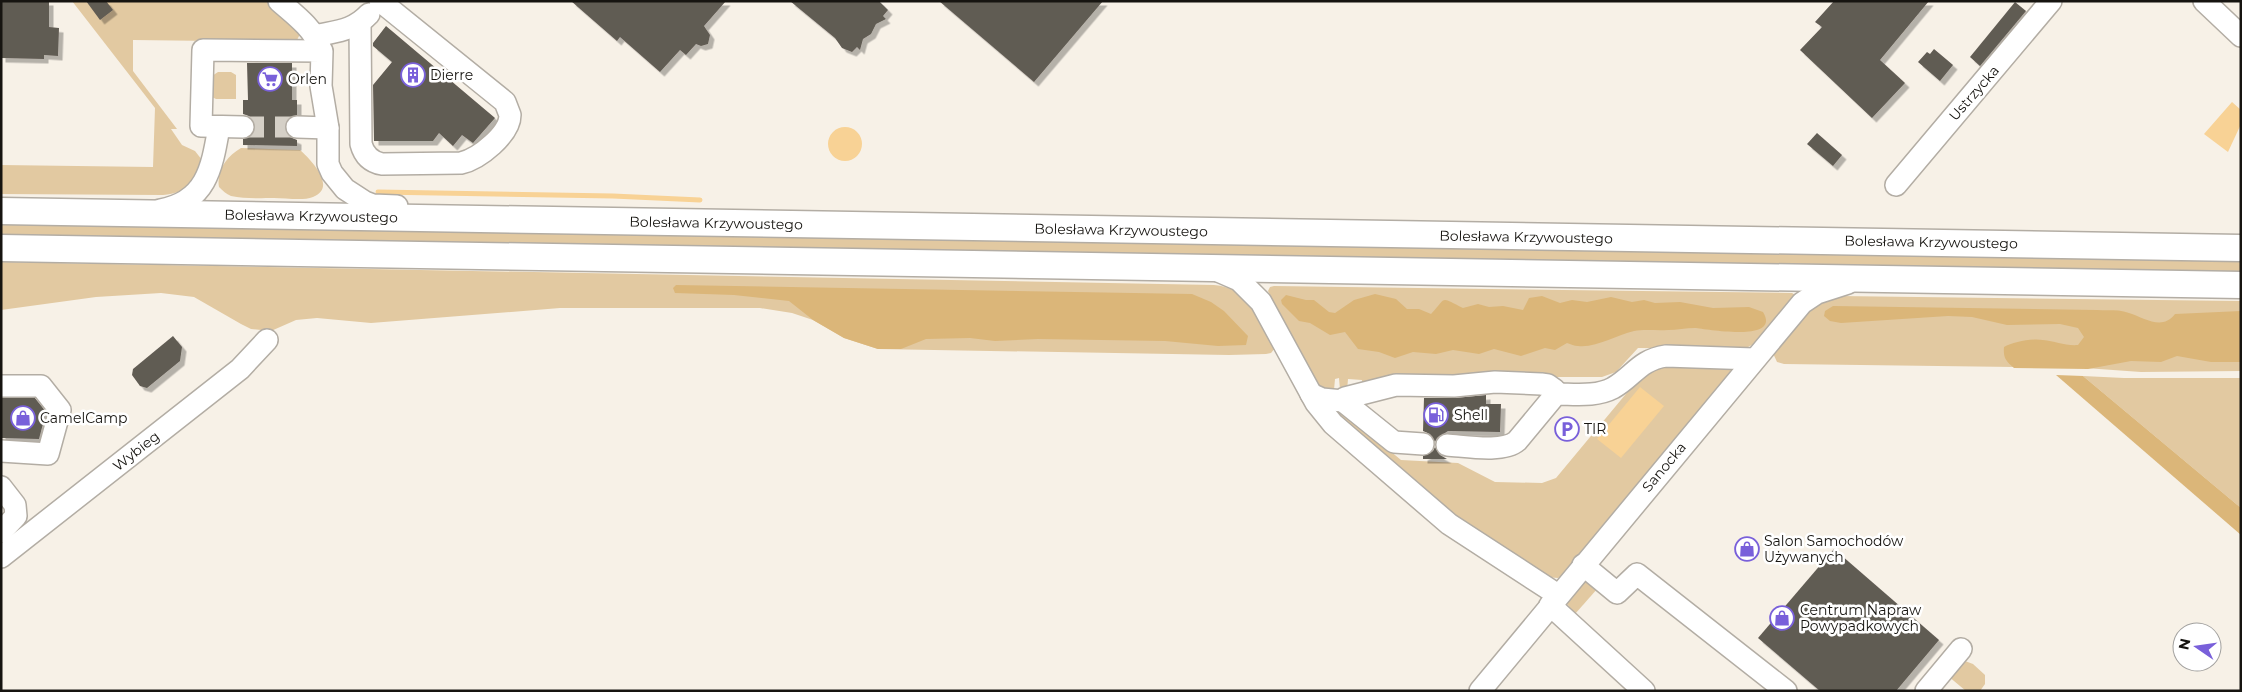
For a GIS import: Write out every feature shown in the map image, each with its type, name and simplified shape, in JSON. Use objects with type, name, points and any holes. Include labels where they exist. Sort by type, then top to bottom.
[{"type":"main road","name":"Bolesława Krzywoustego","points":[[1,211],[2241,248]]},
{"type":"main road","points":[[1,248],[2241,285]]},
{"type":"street","points":[[279,1],[318,44],[321,86],[328,128],[328,164],[339,184],[350,194],[373,205],[410,206],[442,219]]},
{"type":"street","points":[[243,127],[201,126],[203,50],[318,44],[360,23],[380,1],[505,102],[510,115],[505,133],[471,160],[461,163],[382,164],[370,160],[363,152],[361,144],[360,23]]},
{"type":"street","name":"Ustrzycka","points":[[1896,185],[2052,1]]},
{"type":"street","points":[[2204,1],[2241,36]]},
{"type":"street","points":[[140,213],[176,206],[194,196],[203,184],[212,163],[219,127]]},
{"type":"street","points":[[297,127],[328,128]]},
{"type":"street","points":[[2188,247],[2226,241],[2241,235]]},
{"type":"street","points":[[1210,268],[1239,280],[1262,302],[1311,394],[1333,424],[1449,524],[1554,600],[1644,691]]},
{"type":"street","name":"Sanocka","points":[[1480,691],[1802,303],[1811,296],[1835,286],[1872,279]]},
{"type":"street","name":"Wybieg","points":[[1,557],[240,368],[267,340]]},
{"type":"street","points":[[1447,445],[1501,447],[1510,445],[1517,440],[1556,394],[1591,394],[1607,390],[1617,385],[1644,362],[1660,357],[1754,359]]},
{"type":"street","points":[[1311,394],[1322,399],[1342,401],[1362,393],[1396,385],[1454,386],[1489,382],[1548,384],[1555,390],[1556,394]]},
{"type":"street","points":[[1,386],[42,386],[60,410],[48,454],[1,451]]},
{"type":"street","points":[[1342,401],[1394,442],[1423,444]]},
{"type":"street","points":[[1,487],[15,505],[16,516],[1,532]]},
{"type":"street","points":[[1583,565],[1617,593],[1637,574],[1786,691]]},
{"type":"street","points":[[1926,691],[1961,648]]},
{"type":"shaded area","points":[[72,1],[267,1],[298,28],[300,34],[297,40],[291,42],[133,40],[133,71],[177,129],[171,129],[182,145],[195,151],[202,160],[197,176],[190,186],[185,189],[163,195],[1,194],[1,165],[153,167],[155,108]]},
{"type":"shaded area","points":[[218,72],[231,72],[236,75],[236,99],[216,99],[212,97],[212,76]]},
{"type":"shaded area","points":[[2232,102],[2241,110],[2241,124],[2228,152],[2204,134]]},
{"type":"shaded area","points":[[845,127],[857,132],[862,144],[857,156],[845,161],[833,156],[828,144],[833,132]]},
{"type":"shaded area","points":[[241,148],[300,150],[320,173],[323,187],[313,197],[299,199],[231,196],[219,187],[219,175],[231,155]]},
{"type":"shaded area","points":[[1,221],[2241,258],[2241,276],[1,238]]},
{"type":"shaded area","points":[[1,262],[1214,285],[1227,287],[1245,299],[1258,316],[1275,348],[1271,353],[1266,354],[1229,355],[878,349],[844,338],[813,320],[792,313],[760,308],[560,308],[371,323],[317,318],[296,320],[271,331],[251,329],[194,297],[161,293],[96,297],[1,310]]},
{"type":"shaded area","points":[[676,285],[1192,294],[1211,302],[1224,311],[1248,336],[1246,345],[1218,346],[1165,341],[1038,339],[995,341],[970,338],[926,339],[901,349],[878,349],[844,338],[813,320],[789,301],[734,295],[675,293],[673,288]]},
{"type":"shaded area","points":[[1270,287],[1792,293],[1797,296],[1756,343],[1744,349],[1638,348],[1616,372],[1602,377],[1550,377],[1362,390],[1362,380],[1348,379],[1347,391],[1340,390],[1339,378],[1335,379],[1334,390],[1321,387],[1315,383],[1268,291]]},
{"type":"shaded area","points":[[1375,294],[1396,299],[1407,309],[1419,309],[1431,314],[1444,300],[1463,308],[1478,304],[1489,307],[1503,306],[1523,310],[1529,298],[1542,296],[1560,303],[1572,300],[1587,302],[1611,297],[1632,302],[1644,300],[1655,303],[1680,302],[1713,308],[1749,307],[1763,312],[1766,322],[1762,328],[1740,332],[1695,328],[1634,331],[1592,345],[1577,346],[1567,343],[1555,350],[1545,348],[1521,356],[1494,349],[1479,354],[1453,350],[1436,354],[1413,352],[1395,358],[1379,352],[1358,349],[1345,332],[1330,335],[1310,323],[1299,321],[1282,304],[1281,300],[1286,295],[1314,300],[1329,312],[1335,313],[1354,300]]},
{"type":"shaded area","points":[[1839,296],[2241,301],[2241,371],[2141,372],[2085,368],[1784,364],[1777,362],[1772,351],[1794,325],[1817,305]]},
{"type":"shaded area","points":[[1833,306],[2117,311],[2153,322],[2165,322],[2175,314],[2241,311],[2241,362],[2211,362],[2177,356],[2161,362],[2131,361],[2088,369],[2014,368],[2007,361],[2004,354],[2004,347],[2008,345],[2023,341],[2039,340],[2078,345],[2084,337],[2078,328],[2060,324],[2007,325],[1972,317],[1948,316],[1841,323],[1830,321],[1824,316],[1825,311]]},
{"type":"shaded area","points":[[1664,366],[1728,367],[1732,372],[1568,572],[1558,578],[1546,577],[1468,530],[1336,413],[1338,410],[1342,411],[1401,460],[1458,463],[1495,482],[1542,483],[1556,478],[1635,383],[1647,373]]},
{"type":"shaded area","points":[[2056,375],[2083,376],[2241,508],[2241,535]]},
{"type":"shaded area","points":[[2083,376],[2241,378],[2241,508]]},
{"type":"shaded area","points":[[1640,387],[1664,406],[1621,458],[1597,439]]},
{"type":"shaded area","points":[[1585,582],[1598,588],[1575,614],[1567,604],[1567,601],[1576,588]]},
{"type":"shaded area","points":[[1965,661],[1973,664],[1985,675],[1985,684],[1980,691],[1966,691],[1948,676]]},
{"type":"building","points":[[1,1],[49,1],[49,27],[59,28],[58,56],[44,55],[44,59],[1,58]]},
{"type":"building","points":[[86,1],[106,1],[113,10],[100,20]]},
{"type":"building","points":[[571,1],[726,1],[704,26],[710,35],[708,44],[701,46],[696,44],[686,55],[680,50],[660,72],[620,37],[617,41]]},
{"type":"building","points":[[790,1],[879,1],[888,10],[883,16],[886,19],[876,24],[871,34],[863,39],[860,50],[857,47],[852,52],[842,48],[835,38]]},
{"type":"building","points":[[939,1],[1103,1],[1034,82]]},
{"type":"building","points":[[1834,1],[1929,1],[1880,60],[1905,83],[1872,118],[1800,50],[1822,27],[1815,22]]},
{"type":"building","points":[[2015,2],[2026,11],[1980,66],[1970,57]]},
{"type":"building","name":"Dierre","points":[[386,26],[495,118],[473,143],[462,135],[453,146],[439,133],[433,141],[374,141],[373,85],[392,62],[373,46],[373,43]]},
{"type":"building","points":[[1934,49],[1953,65],[1940,81],[1918,62],[1927,52],[1930,54]]},
{"type":"building","points":[[247,63],[292,63],[292,100],[297,100],[297,115],[287,120],[285,127],[290,137],[297,140],[297,146],[243,145],[243,139],[253,134],[255,128],[254,121],[249,116],[243,114],[243,100],[248,100]]},
{"type":"building","points":[[1817,133],[1842,155],[1833,166],[1807,144]]},
{"type":"building","points":[[173,336],[182,347],[180,361],[147,388],[140,386],[132,375],[133,369]]},
{"type":"building","points":[[1486,395],[1486,404],[1501,404],[1500,432],[1448,431],[1437,438],[1435,442],[1430,434],[1423,431],[1424,398]]},
{"type":"building","name":"CamelCamp","points":[[1,398],[35,398],[46,412],[39,439],[1,438]]},
{"type":"building","points":[[1435,447],[1440,455],[1447,459],[1423,459],[1423,456],[1433,451]]},
{"type":"building","points":[[1834,549],[1939,640],[1896,691],[1820,691],[1758,638]]},
{"type":"waterway","points":[[378,192],[613,196],[700,200]]},
{"type":"tunnel","points":[[243,127],[297,127]]},
{"type":"place","name":"Dierre","points":[[413,75]]},
{"type":"place","name":"Orlen","points":[[270,79]]},
{"type":"place","name":"Shell","points":[[1436,415]]},
{"type":"place","name":"CamelCamp","points":[[23,418]]},
{"type":"place","name":"TIR","points":[[1567,429]]},
{"type":"place","name":"Salon Samochodów Używanych","points":[[1747,549]]},
{"type":"place","name":"Centrum Napraw Powypadkowych","points":[[1782,618]]}]
